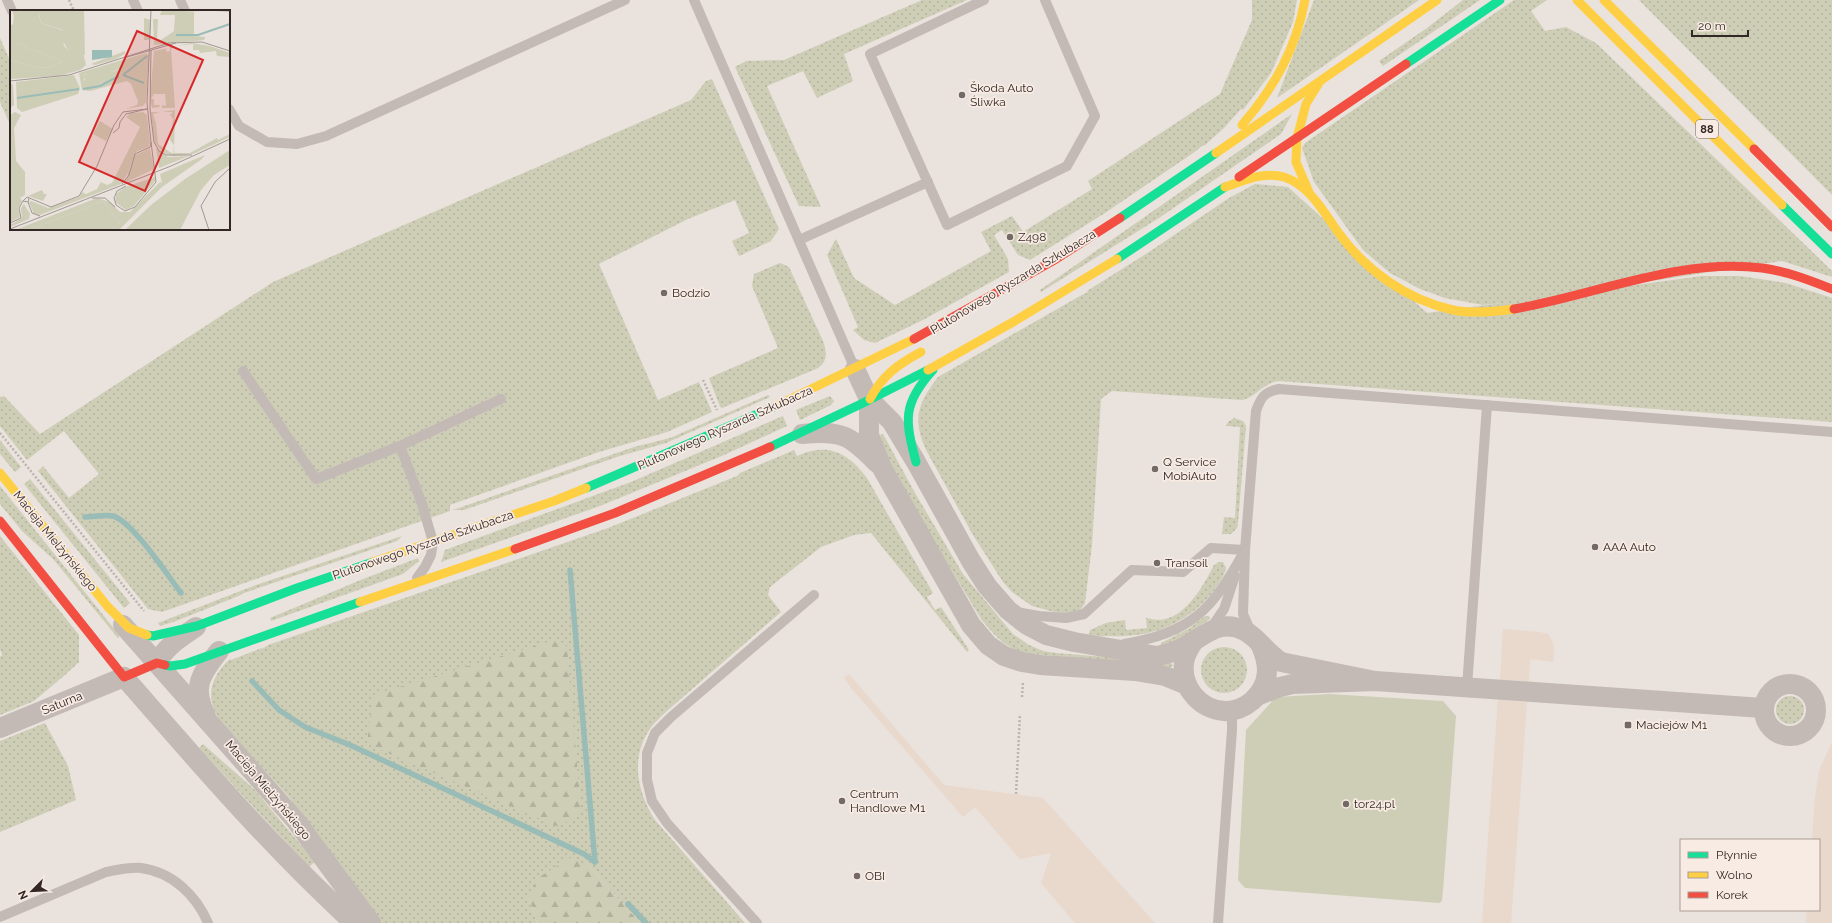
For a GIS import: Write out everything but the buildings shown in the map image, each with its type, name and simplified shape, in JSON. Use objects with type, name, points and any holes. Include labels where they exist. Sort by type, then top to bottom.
[{"type":"street","points":[[1216,153],[1250,117],[1277,80],[1292,50],[1303,15],[1305,0]]},
{"type":"street","points":[[1216,153],[1437,0]]},
{"type":"street","points":[[124,677],[157,663],[170,666],[185,664],[616,513],[800,434],[939,364],[1078,284],[1159,232],[1500,0]]},
{"type":"street","name":"88","points":[[1604,0],[1832,227]]},
{"type":"street","name":"88","points":[[1579,2],[1832,254]]},
{"type":"street","points":[[1321,79],[1306,104],[1297,138],[1296,162],[1309,192],[1342,236],[1386,281],[1407,294],[1454,310],[1482,312],[1524,308],[1660,274],[1722,266],[1762,268],[1790,274],[1832,289]]},
{"type":"street","name":"Plutonowego Ryszarda Szkubacza","points":[[108,607],[129,628],[141,634],[153,636],[166,634],[197,626],[297,588],[554,501],[618,476],[779,405],[905,344],[993,296],[1056,259],[1149,199],[1216,153]]},
{"type":"street","points":[[1225,187],[1249,178],[1270,175],[1289,179],[1309,192]]},
{"type":"street","points":[[1796,191],[1832,220]]},
{"type":"street","points":[[1052,272],[1149,199]]},
{"type":"street","points":[[928,348],[903,361],[883,376],[869,399],[869,435],[882,468],[971,625],[993,649],[1004,656],[1022,662],[1040,665],[1135,671],[1165,676],[1187,685]]},
{"type":"street","points":[[916,462],[907,429],[909,404],[919,384],[939,364]]},
{"type":"street","points":[[855,369],[869,399],[892,422],[971,561],[987,586],[1008,610],[1026,625],[1046,635],[1074,642],[1156,656],[1168,654],[1202,635],[1223,627],[1234,628],[1245,631],[1271,655],[1281,662],[1375,681]]},
{"type":"street","points":[[800,434],[825,431],[844,436],[859,444],[882,468]]},
{"type":"street","name":"Macieja Mielżyńskiego","points":[[0,473],[108,607],[296,820],[371,923]]},
{"type":"street","points":[[0,521],[124,677],[276,848],[348,922]]},
{"type":"street","name":"Plutonowego Ryszarda Szkubacza","points":[[157,663],[169,646],[197,626]]},
{"type":"street","points":[[1202,635],[1186,653],[1184,672],[1187,685],[1193,696],[1201,703],[1210,708],[1224,711],[1246,706],[1257,696],[1266,682],[1268,671],[1267,658],[1257,642]]},
{"type":"street","points":[[218,732],[205,715],[199,693],[202,673],[219,651]]},
{"type":"street","name":"Saturna","points":[[0,728],[124,677]]},
{"type":"street","points":[[1257,696],[1280,687],[1293,684],[1375,681],[1763,708]]},
{"type":"street","points":[[1792,684],[1800,686],[1812,696],[1824,712],[1811,727],[1796,736],[1788,737],[1773,731],[1767,724],[1763,708],[1765,700],[1776,688],[1792,684]]},
{"type":"lane","points":[[7,0],[12,10]]},
{"type":"lane","points":[[133,0],[138,10]]},
{"type":"lane","points":[[180,0],[185,10]]},
{"type":"lane","points":[[230,111],[239,126],[267,142],[297,144],[326,136],[625,0]]},
{"type":"lane","points":[[694,0],[855,369]]},
{"type":"lane","points":[[984,0],[870,54],[947,225],[1067,166],[1095,116],[1045,0]]},
{"type":"lane","points":[[799,240],[928,182]]},
{"type":"lane","points":[[243,371],[316,479],[400,446],[501,400]]},
{"type":"lane","points":[[1257,642],[1246,624],[1243,614],[1245,550],[1256,411],[1260,400],[1268,391],[1278,389],[1832,432]]},
{"type":"lane","points":[[1467,687],[1487,405]]},
{"type":"lane","points":[[400,446],[422,504],[433,542],[431,555],[426,567],[420,576],[408,586]]},
{"type":"lane","points":[[1008,610],[1039,616],[1066,618],[1084,614],[1132,570],[1183,572],[1210,548],[1245,550]]},
{"type":"lane","points":[[1202,635],[1224,609],[1245,550]]},
{"type":"lane","points":[[1104,647],[1145,641],[1162,636],[1193,619],[1210,605],[1221,591],[1245,550]]},
{"type":"lane","points":[[757,923],[667,823],[652,801],[647,780],[647,753],[655,733],[670,717],[814,595]]},
{"type":"lane","points":[[1218,923],[1232,730],[1232,710]]},
{"type":"lane","points":[[0,917],[106,872],[124,868],[140,868],[171,878],[185,889],[197,902],[208,923]]},
{"type":"path","points":[[69,0],[74,10]]},
{"type":"path","points":[[703,380],[719,413]]},
{"type":"path","points":[[0,433],[145,613]]},
{"type":"path","points":[[1022,697],[1023,682]]},
{"type":"path","points":[[1016,794],[1020,714]]},
{"type":"green space","points":[[922,0],[967,0],[844,54],[853,81],[817,98],[803,71],[767,86],[821,207],[799,206],[735,67],[746,61],[784,60]]},
{"type":"green space","points":[[1252,0],[1297,0],[1293,22],[1271,73],[1243,110],[1241,109],[1224,128],[1204,146],[1203,145],[1105,213],[1030,260],[1018,255],[1002,230],[994,235],[1008,259],[1009,272],[923,320],[875,343],[864,340],[853,330],[858,327],[827,255],[836,239],[854,278],[895,305],[991,251],[981,232],[1012,216],[1023,232],[1092,189],[1088,181],[1220,94],[1252,20]]},
{"type":"green space","points":[[1314,0],[1419,0],[1277,98]]},
{"type":"green space","points":[[1463,0],[1480,0],[1383,66],[1379,61],[1427,28]]},
{"type":"green space","points":[[1514,0],[1547,0],[1531,11],[1545,31],[1566,27],[1596,43],[1832,271],[1832,277],[1782,261],[1522,301],[1483,305],[1445,298],[1420,289],[1390,273],[1363,250],[1314,182],[1302,148],[1305,143]]},
{"type":"green space","points":[[1639,0],[1832,0],[1832,195]]},
{"type":"green space","points":[[0,38],[10,61],[10,125],[0,102]]},
{"type":"green space","points":[[712,79],[779,229],[771,241],[739,256],[732,241],[749,233],[735,200],[688,219],[599,264],[658,400],[699,382],[712,412],[667,432],[599,452],[450,505],[450,511],[162,612],[148,609],[38,471],[43,466],[69,498],[99,474],[64,431],[27,460],[0,426],[0,397],[4,396],[40,434],[273,282],[691,100],[706,81]]},
{"type":"green space","points":[[1292,114],[1281,134],[1159,218],[1041,292],[1040,290]]},
{"type":"green space","points":[[1255,184],[1288,187],[1427,313],[1702,276],[1740,276],[1786,283],[1832,298],[1832,422],[1278,381],[1242,400],[1112,391],[1101,399],[1092,545],[1085,603],[1080,611],[1074,613],[1058,613],[1032,606],[1012,592],[1003,582],[973,535],[926,450],[919,429],[918,420],[919,412],[926,395],[938,377],[1088,292],[1087,291],[1149,252],[1229,198]]},
{"type":"green space","points":[[780,263],[789,267],[823,341],[826,353],[825,360],[820,367],[816,369],[722,408],[720,407],[709,378],[778,348],[752,286],[754,274]]},
{"type":"green space","points":[[768,395],[770,397],[666,443],[620,456],[464,510],[453,510],[634,447],[670,438]]},
{"type":"green space","points":[[830,396],[834,401],[831,405],[800,420],[796,410]]},
{"type":"green space","points":[[783,416],[787,426],[724,455],[600,506],[441,562],[445,550],[631,482]]},
{"type":"green space","points":[[1234,418],[1243,421],[1246,426],[1238,523],[1237,528],[1231,534],[1222,534],[1224,517],[1235,518],[1240,427],[1226,426],[1228,422]]},
{"type":"green space","points":[[883,434],[915,493],[963,574],[1013,634],[1029,645],[1043,651],[1170,662],[1173,665],[1172,667],[1021,653],[1003,643],[981,619],[913,506],[882,446],[880,435]]},
{"type":"green space","points":[[0,440],[21,467],[15,472],[0,454]]},
{"type":"green space","points":[[794,450],[797,456],[818,450],[836,452],[845,456],[860,469],[867,478],[933,593],[927,597],[935,610],[941,607],[969,650],[967,652],[871,533],[854,535],[821,547],[770,587],[768,595],[781,612],[668,710],[652,726],[645,737],[638,761],[638,773],[643,797],[655,820],[745,923],[640,923],[588,865],[529,898],[537,923],[378,923],[289,797],[221,722],[212,705],[211,697],[214,681],[223,666],[230,659],[231,660],[262,649],[268,645],[608,528],[737,476],[740,473]]},
{"type":"green space","points":[[30,479],[130,603],[124,608],[24,484]]},
{"type":"green space","points":[[0,486],[119,635],[119,638],[54,560],[22,531],[0,504]]},
{"type":"green space","points":[[0,536],[79,635],[79,662],[34,701],[0,715],[0,657],[2,655],[0,649]]},
{"type":"green space","points":[[402,536],[397,541],[241,594],[176,621],[160,626],[158,623],[256,585]]},
{"type":"green space","points":[[418,558],[419,561],[403,574],[271,621],[270,618],[363,579]]},
{"type":"green space","points":[[1219,562],[1223,562],[1226,568],[1218,585],[1201,605],[1178,621],[1153,632],[1139,635],[1094,636],[1089,634],[1090,630],[1106,623],[1125,620],[1126,630],[1147,628],[1146,618],[1160,620],[1173,616],[1188,605],[1206,580],[1214,565]]},
{"type":"green space","points":[[1205,616],[1209,616],[1210,619],[1192,631],[1185,639],[1160,646],[1161,643],[1190,628]]},
{"type":"green space","points":[[558,639],[567,647],[581,811],[559,827],[367,744],[373,695]]},
{"type":"green space","points":[[1219,647],[1229,647],[1237,651],[1243,657],[1247,665],[1247,675],[1243,683],[1237,689],[1229,693],[1219,693],[1211,689],[1205,683],[1201,675],[1201,665],[1205,657],[1211,651]]},
{"type":"green space","name":"tor24.pl","points":[[1329,694],[1443,701],[1456,716],[1442,901],[1439,903],[1245,888],[1238,880],[1246,730],[1276,697]]},
{"type":"green space","points":[[1790,696],[1800,700],[1804,710],[1800,720],[1790,724],[1780,720],[1776,710],[1780,700]]},
{"type":"green space","points":[[45,723],[68,766],[76,800],[0,832],[0,741]]},
{"type":"green space","points":[[203,744],[255,790],[315,862],[309,867],[199,748]]},
{"type":"green space","points":[[570,858],[588,865],[640,923],[537,923],[529,898],[536,879]]},
{"type":"shaded area","points":[[1503,629],[1548,634],[1554,647],[1553,662],[1530,659],[1529,682],[1500,680]]},
{"type":"shaded area","points":[[849,674],[944,785],[1043,798],[1155,923],[1075,923],[1041,883],[1051,853],[1020,859],[975,807],[963,817],[852,689],[844,678]]},
{"type":"shaded area","points":[[1498,699],[1527,702],[1511,923],[1482,923]]},
{"type":"shaded area","points":[[1832,742],[1832,923],[1806,923],[1807,911],[1820,911],[1820,839],[1812,839],[1815,798],[1819,771]]},
{"type":"waterway","points":[[85,517],[110,515],[121,520],[130,528],[159,562],[181,593]]},
{"type":"waterway","points":[[570,570],[595,862]]},
{"type":"waterway","points":[[252,681],[279,710],[305,727],[350,745],[584,854],[595,862]]},
{"type":"waterway","points":[[628,904],[646,923]]},
{"type":"traffic: fast","points":[[1406,64],[1500,0]]},
{"type":"traffic: fast","points":[[1120,218],[1216,153]]},
{"type":"traffic: fast","points":[[1117,259],[1225,187]]},
{"type":"traffic: fast","points":[[1782,205],[1832,254]]},
{"type":"traffic: fast","points":[[770,447],[861,404],[928,370]]},
{"type":"traffic: fast","points":[[916,462],[908,423],[909,413],[911,403],[916,393],[933,370]]},
{"type":"traffic: fast","points":[[586,488],[776,406]]},
{"type":"traffic: fast","points":[[147,635],[153,636],[197,626],[297,588],[373,562]]},
{"type":"traffic: fast","points":[[165,665],[170,666],[185,664],[360,602]]},
{"type":"traffic: slow","points":[[1242,125],[1264,97],[1282,67],[1296,35],[1305,0]]},
{"type":"traffic: slow","points":[[1216,153],[1437,0]]},
{"type":"traffic: slow","points":[[1577,0],[1782,205]]},
{"type":"traffic: slow","points":[[1604,0],[1754,149]]},
{"type":"traffic: slow","points":[[1309,192],[1296,162],[1297,138],[1306,104],[1319,83]]},
{"type":"traffic: slow","points":[[1225,187],[1261,176],[1276,175],[1284,177],[1293,181],[1308,192],[1321,207],[1349,246],[1361,259],[1388,282],[1419,299],[1453,310],[1484,312],[1514,309]]},
{"type":"traffic: slow","points":[[928,370],[1013,322],[1117,259]]},
{"type":"traffic: slow","points":[[776,406],[914,339]]},
{"type":"traffic: slow","points":[[870,399],[891,371],[921,352]]},
{"type":"traffic: slow","points":[[0,473],[108,607],[129,628],[147,635]]},
{"type":"traffic: slow","points":[[373,562],[554,501],[586,488]]},
{"type":"traffic: slow","points":[[360,602],[515,549]]},
{"type":"traffic: jam","points":[[1239,177],[1406,64]]},
{"type":"traffic: jam","points":[[1754,149],[1832,227]]},
{"type":"traffic: jam","points":[[914,339],[1056,259],[1120,218]]},
{"type":"traffic: jam","points":[[1514,309],[1545,303],[1668,273],[1699,268],[1730,266],[1780,271],[1832,289]]},
{"type":"traffic: jam","points":[[515,549],[615,513],[770,447]]},
{"type":"traffic: jam","points":[[0,521],[124,677],[157,663],[165,665]]},
{"type":"place","name":"Škoda Auto Śliwka","points":[[962,95]]},
{"type":"place","name":"Z498","points":[[1010,237]]},
{"type":"place","name":"Bodzio","points":[[664,293]]},
{"type":"place","name":"Q Service MobiAuto","points":[[1155,469]]},
{"type":"place","name":"AAA Auto","points":[[1595,547]]},
{"type":"place","name":"Transoil","points":[[1157,563]]},
{"type":"place","name":"Maciejów M1","points":[[1628,725]]},
{"type":"place","name":"Centrum Handlowe M1","points":[[842,801]]},
{"type":"place","name":"tor24.pl","points":[[1346,804]]},
{"type":"place","name":"OBI","points":[[857,876]]}]
